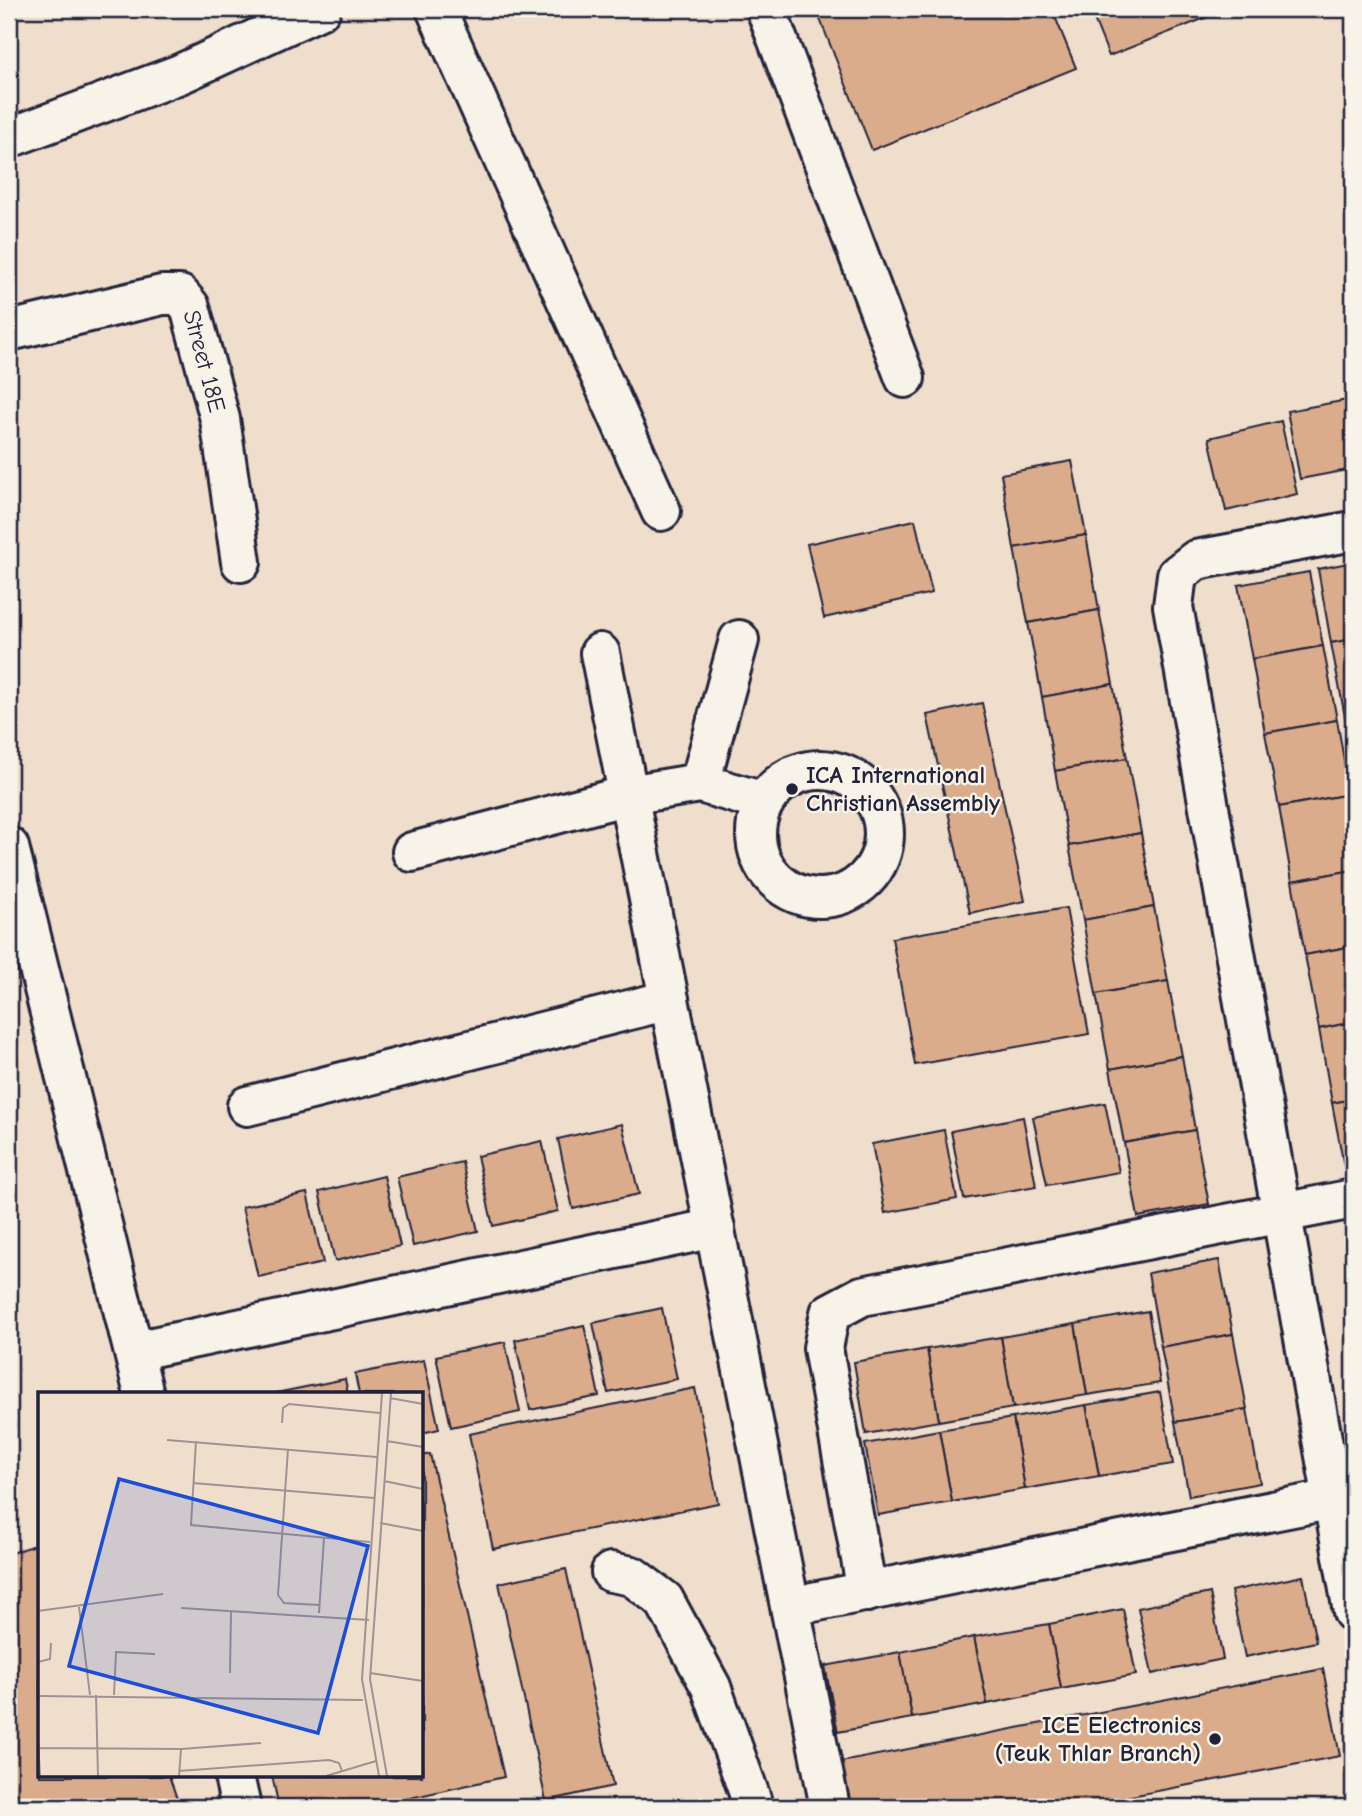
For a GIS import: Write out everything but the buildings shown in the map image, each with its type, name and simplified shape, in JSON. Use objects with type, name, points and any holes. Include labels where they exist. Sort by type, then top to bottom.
[{"type":"street","points":[[9,138],[180,74],[321,9]]},
{"type":"street","points":[[436,9],[661,511]]},
{"type":"street","points":[[766,9],[905,378]]},
{"type":"street","name":"Street 18E","points":[[9,331],[162,295],[180,295],[190,307],[220,419],[241,562]]},
{"type":"street","points":[[1353,531],[1196,561],[1177,575],[1173,606],[1353,1612]]},
{"type":"street","points":[[700,783],[739,640]]},
{"type":"street","points":[[600,653],[715,1228],[801,1605],[830,1807]]},
{"type":"street","points":[[412,852],[628,795],[700,783],[764,802]]},
{"type":"street","points":[[9,846],[144,1392]]},
{"type":"street","points":[[247,1106],[669,1000]]},
{"type":"street","points":[[867,1592],[822,1348],[831,1313],[862,1296],[1353,1199]]},
{"type":"street","points":[[134,1351],[715,1228]]},
{"type":"street","points":[[801,1605],[1333,1499]]},
{"type":"street","points":[[611,1572],[632,1577],[664,1600],[711,1687],[753,1807]]},
{"type":"street","points":[[234,1778],[241,1807]]},
{"type":"place","name":"ICA International Christian Assembly","points":[[792,789]]},
{"type":"place","name":"ICE Electronics (Teuk Thlar Branch)","points":[[1215,1739]]}]
